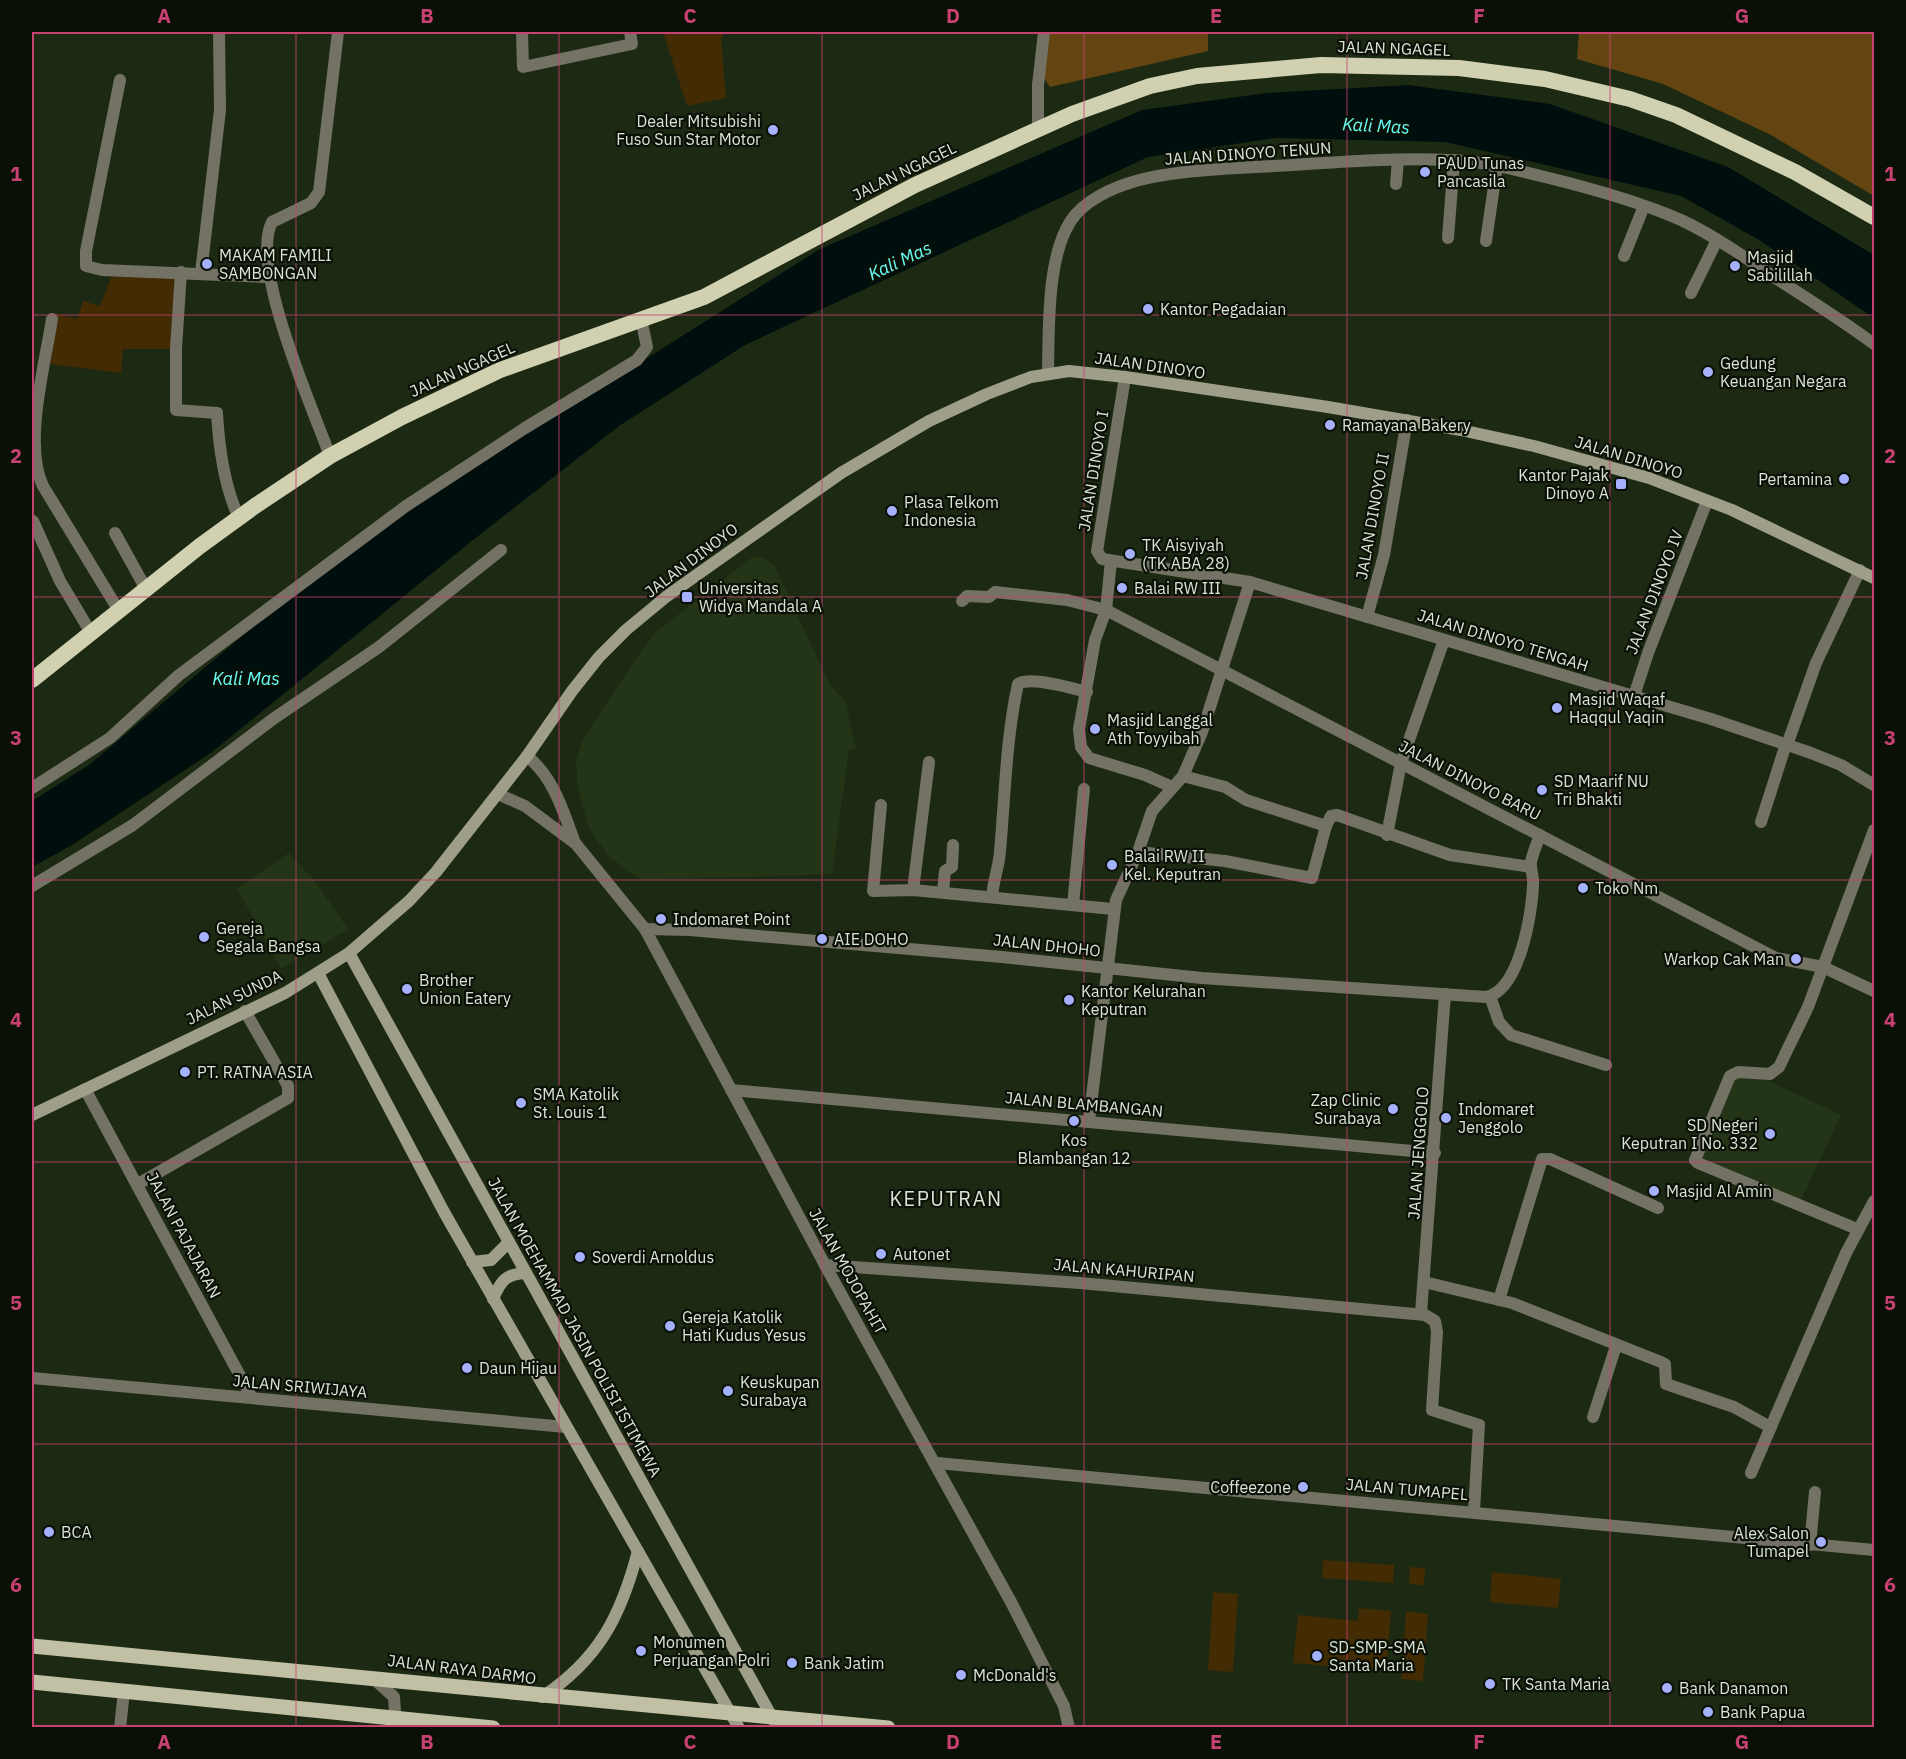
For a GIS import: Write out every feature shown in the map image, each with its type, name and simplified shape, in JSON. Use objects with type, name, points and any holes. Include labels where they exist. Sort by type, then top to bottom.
[{"type":"highway","name":"JALAN NGAGEL","points":[[33,673],[91,633],[239,518],[330,456],[471,383],[704,297],[863,210],[1038,129],[1150,86],[1197,76],[1321,65],[1459,68],[1545,79],[1655,107],[1742,145],[1875,217]]},
{"type":"main road","name":"JALAN DINOYO","points":[[498,794],[527,756],[550,720],[599,657],[667,596],[830,480],[894,440],[987,394],[1048,373],[1069,371],[1125,377],[1407,420],[1534,446],[1649,478],[1763,522],[1875,578]]},
{"type":"main road","name":"JALAN SUNDA","points":[[32,1115],[245,1011],[318,973],[349,953],[410,901],[498,794]]},
{"type":"main road","name":"JALAN MOEHAMMAD JASIN POLISI ISTIMEWA","points":[[349,953],[775,1722]]},
{"type":"main road","points":[[318,973],[472,1262],[738,1728]]},
{"type":"main road","points":[[472,1262],[491,1260],[509,1242]]},
{"type":"main road","points":[[493,1299],[499,1285],[507,1276],[526,1273]]},
{"type":"main road","points":[[542,1697],[568,1679],[602,1641],[623,1601],[639,1551]]},
{"type":"main road","name":"JALAN RAYA DARMO","points":[[32,1646],[370,1677],[542,1697],[731,1714],[775,1722],[888,1728]]},
{"type":"main road","points":[[32,1682],[397,1723],[493,1728]]},
{"type":"street","points":[[201,273],[216,158],[221,71],[219,32]]},
{"type":"street","points":[[330,456],[286,334],[269,277],[267,248],[272,222],[311,203],[319,192],[338,32]]},
{"type":"street","points":[[522,32],[524,67],[632,44],[630,32]]},
{"type":"street","points":[[1038,129],[1038,73],[1044,32]]},
{"type":"street","points":[[120,80],[85,264],[92,269],[269,277]]},
{"type":"street","points":[[1396,184],[1398,160]]},
{"type":"street","name":"JALAN DINOYO TENUN","points":[[1048,373],[1054,281],[1059,246],[1077,214],[1104,196],[1137,180],[1174,172],[1398,160],[1454,160],[1497,166],[1559,180],[1644,206],[1680,220],[1717,240],[1875,344]]},
{"type":"street","points":[[1448,238],[1454,160]]},
{"type":"street","points":[[1486,241],[1497,166]]},
{"type":"street","points":[[1624,256],[1644,206]]},
{"type":"street","points":[[1691,293],[1717,240]]},
{"type":"street","points":[[181,272],[176,356],[176,411],[217,413],[219,448],[232,504],[239,518]]},
{"type":"street","points":[[52,319],[36,428],[35,464],[43,486],[120,611]]},
{"type":"street","points":[[32,788],[110,738],[186,669],[406,506],[525,428],[637,360],[647,347],[641,319]]},
{"type":"street","name":"JALAN DINOYO I","points":[[1111,561],[1099,557],[1097,551],[1125,377]]},
{"type":"street","name":"JALAN DINOYO II","points":[[1367,617],[1384,555],[1407,420]]},
{"type":"street","name":"JALAN DINOYO IV","points":[[1634,696],[1648,652],[1707,501]]},
{"type":"street","points":[[33,521],[60,581],[91,633]]},
{"type":"street","points":[[115,533],[147,589]]},
{"type":"street","points":[[32,886],[133,825],[273,719],[379,647],[501,550]]},
{"type":"street","points":[[1111,561],[1106,610],[1095,640],[1078,736],[1085,756],[1145,775],[1172,787]]},
{"type":"street","name":"JALAN DINOYO TENGAH","points":[[1111,561],[1250,582],[1634,696],[1786,745],[1841,765],[1875,785]]},
{"type":"street","points":[[1761,822],[1816,663],[1860,570]]},
{"type":"street","points":[[1089,1120],[1113,909],[1119,890],[1138,852],[1152,811],[1183,776],[1203,732],[1250,582]]},
{"type":"street","name":"JALAN DINOYO BARU","points":[[962,601],[967,596],[989,597],[991,592],[995,592],[1067,600],[1106,610],[1776,958],[1822,967],[1875,991]]},
{"type":"street","points":[[1387,835],[1401,763],[1444,640]]},
{"type":"street","points":[[992,897],[994,876],[1000,856],[1010,736],[1018,684],[1022,681],[1034,682],[1087,692]]},
{"type":"street","name":"JALAN MOJOPAHIT","points":[[527,756],[537,764],[555,792],[576,844]]},
{"type":"street","points":[[913,890],[929,762]]},
{"type":"street","points":[[1183,776],[1225,787],[1246,800],[1326,826]]},
{"type":"street","points":[[1073,905],[1084,789]]},
{"type":"street","name":"JALAN MOJOPAHIT","points":[[498,794],[525,806],[576,844],[645,929],[825,1265],[937,1463],[1064,1706],[1069,1728]]},
{"type":"street","points":[[881,805],[873,891],[943,892],[1113,909]]},
{"type":"street","points":[[1138,852],[1225,861],[1312,878],[1326,826],[1331,816],[1338,815],[1387,835],[1450,855],[1531,867]]},
{"type":"street","points":[[1857,1229],[1698,1163],[1696,1158],[1730,1076],[1738,1072],[1770,1074],[1779,1067],[1800,1026],[1875,830]]},
{"type":"street","points":[[1540,835],[1531,867],[1534,883],[1525,942],[1509,976],[1498,991],[1490,996],[1500,1022],[1511,1035],[1606,1065]]},
{"type":"street","points":[[943,892],[945,871],[952,867],[953,845]]},
{"type":"street","name":"JALAN DHOHO","points":[[645,929],[690,930],[1202,978],[1490,996]]},
{"type":"street","name":"JALAN JENGGOLO","points":[[1421,1313],[1435,1153],[1445,994]]},
{"type":"street","points":[[138,1184],[288,1098],[288,1086],[245,1011]]},
{"type":"street","name":"JALAN PAJAJARAN","points":[[85,1089],[252,1398]]},
{"type":"street","name":"JALAN BLAMBANGAN","points":[[730,1090],[1089,1120],[1435,1153]]},
{"type":"street","points":[[1499,1300],[1542,1159],[1550,1159],[1588,1174],[1658,1208]]},
{"type":"street","points":[[1751,1473],[1857,1229],[1875,1201]]},
{"type":"street","name":"JALAN KAHURIPAN","points":[[825,1265],[1080,1283],[1421,1313]]},
{"type":"street","points":[[1424,1282],[1499,1300],[1573,1325],[1616,1346],[1665,1364],[1666,1384],[1734,1407],[1770,1427]]},
{"type":"street","points":[[1421,1313],[1435,1321],[1437,1328],[1432,1410],[1479,1425],[1474,1511]]},
{"type":"street","points":[[1593,1417],[1616,1346]]},
{"type":"street","name":"JALAN SRIWIJAYA","points":[[32,1378],[566,1427]]},
{"type":"street","name":"JALAN TUMAPEL","points":[[937,1463],[1875,1550]]},
{"type":"street","points":[[1810,1545],[1815,1492]]},
{"type":"street","points":[[370,1677],[385,1686],[394,1697],[397,1723]]},
{"type":"street","points":[[120,1728],[124,1691]]},
{"type":"shaded area","points":[[663,32],[755,32],[724,34],[721,39],[726,98],[687,106]]},
{"type":"shaded area","points":[[1050,32],[1208,32],[1208,51],[1050,87],[1043,77]]},
{"type":"shaded area","points":[[1579,32],[1874,32],[1874,196],[1771,135],[1663,84],[1577,59]]},
{"type":"shaded area","points":[[114,270],[177,277],[172,349],[123,349],[121,373],[49,364],[56,314],[78,319],[83,301],[100,306]]},
{"type":"shaded area","points":[[759,556],[774,565],[830,685],[845,701],[856,748],[849,750],[832,874],[641,880],[608,856],[589,828],[578,790],[576,761],[582,741],[656,632],[751,558]]},
{"type":"shaded area","points":[[289,853],[315,881],[348,929],[281,969],[237,888]]},
{"type":"shaded area","name":"SD Negeri Keputran I No. 332","points":[[1734,1075],[1765,1079],[1841,1115],[1800,1202],[1697,1159]]},
{"type":"shaded area","points":[[1323,1560],[1394,1565],[1393,1583],[1322,1578]]},
{"type":"shaded area","points":[[1410,1567],[1425,1568],[1424,1585],[1409,1584]]},
{"type":"shaded area","points":[[1492,1572],[1561,1579],[1558,1608],[1490,1602]]},
{"type":"shaded area","points":[[1213,1592],[1238,1594],[1233,1672],[1208,1670]]},
{"type":"shaded area","points":[[1359,1608],[1391,1611],[1386,1671],[1293,1663],[1298,1615],[1358,1621]]},
{"type":"shaded area","points":[[1406,1611],[1428,1614],[1423,1681],[1401,1679]]},
{"type":"water","name":"Kali Mas","points":[[1408,85],[1550,104],[1728,167],[1874,255],[1874,318],[1759,240],[1681,196],[1445,142],[1275,138],[1148,157],[745,345],[619,426],[473,540],[212,752],[72,845],[32,867],[32,801],[89,765],[271,612],[371,536],[538,424],[622,374],[820,249],[1142,110],[1267,93]]},
{"type":"waterway","points":[[32,1250],[32,1269]]},
{"type":"place","name":"Dealer Mitsubishi Fuso Sun Star Motor","points":[[773,130]]},
{"type":"place","name":"PAUD Tunas Pancasila","points":[[1425,172]]},
{"type":"place","name":"MAKAM FAMILI SAMBONGAN","points":[[207,264]]},
{"type":"place","name":"Masjid Sabilillah","points":[[1735,266]]},
{"type":"place","name":"Kantor Pegadaian","points":[[1148,309]]},
{"type":"place","name":"Gedung Keuangan Negara","points":[[1708,372]]},
{"type":"place","name":"Ramayana Bakery","points":[[1330,425]]},
{"type":"place","name":"Pertamina","points":[[1844,479]]},
{"type":"place","name":"Kantor Pajak Dinoyo A","points":[[1621,484]]},
{"type":"place","name":"Plasa Telkom Indonesia","points":[[892,511]]},
{"type":"place","name":"TK Aisyiyah (TK ABA 28)","points":[[1130,554]]},
{"type":"place","name":"Balai RW III","points":[[1122,588]]},
{"type":"place","name":"Universitas Widya Mandala A","points":[[687,597]]},
{"type":"place","name":"Masjid Waqaf Haqqul Yaqin","points":[[1557,708]]},
{"type":"place","name":"Masjid Langgal Ath Toyyibah","points":[[1095,729]]},
{"type":"place","name":"SD Maarif NU Tri Bhakti","points":[[1542,790]]},
{"type":"place","name":"Balai RW II Kel. Keputran","points":[[1112,865]]},
{"type":"place","name":"Toko Nm","points":[[1583,888]]},
{"type":"place","name":"Indomaret Point","points":[[661,919]]},
{"type":"place","name":"Gereja Segala Bangsa","points":[[204,937]]},
{"type":"place","name":"AIE DOHO","points":[[822,939]]},
{"type":"place","name":"Warkop Cak Man","points":[[1796,959]]},
{"type":"place","name":"Brother Union Eatery","points":[[407,989]]},
{"type":"place","name":"Kantor Kelurahan Keputran","points":[[1069,1000]]},
{"type":"place","name":"PT. RATNA ASIA","points":[[185,1072]]},
{"type":"place","name":"SMA Katolik St. Louis 1","points":[[521,1103]]},
{"type":"place","name":"Zap Clinic Surabaya","points":[[1393,1109]]},
{"type":"place","name":"Indomaret Jenggolo","points":[[1446,1118]]},
{"type":"place","name":"Kos Blambangan 12","points":[[1074,1121]]},
{"type":"place","name":"SD Negeri Keputran I No. 332","points":[[1770,1134]]},
{"type":"place","name":"Masjid Al Amin","points":[[1654,1191]]},
{"type":"place","name":"Autonet","points":[[881,1254]]},
{"type":"place","name":"Soverdi Arnoldus","points":[[580,1257]]},
{"type":"place","name":"Gereja Katolik Hati Kudus Yesus","points":[[670,1326]]},
{"type":"place","name":"Daun Hijau","points":[[467,1368]]},
{"type":"place","name":"Keuskupan Surabaya","points":[[728,1391]]},
{"type":"place","name":"Coffeezone","points":[[1303,1487]]},
{"type":"place","name":"BCA","points":[[49,1532]]},
{"type":"place","name":"Alex Salon Tumapel","points":[[1821,1542]]},
{"type":"place","name":"Monumen Perjuangan Polri","points":[[641,1651]]},
{"type":"place","name":"SD-SMP-SMA Santa Maria","points":[[1317,1656]]},
{"type":"place","name":"Bank Jatim","points":[[792,1663]]},
{"type":"place","name":"McDonald's","points":[[961,1675]]},
{"type":"place","name":"TK Santa Maria","points":[[1490,1684]]},
{"type":"place","name":"Bank Danamon","points":[[1667,1688]]},
{"type":"place","name":"Bank Papua","points":[[1708,1712]]},
{"type":"district","name":"KEPUTRAN","points":[[946,1199]]}]
